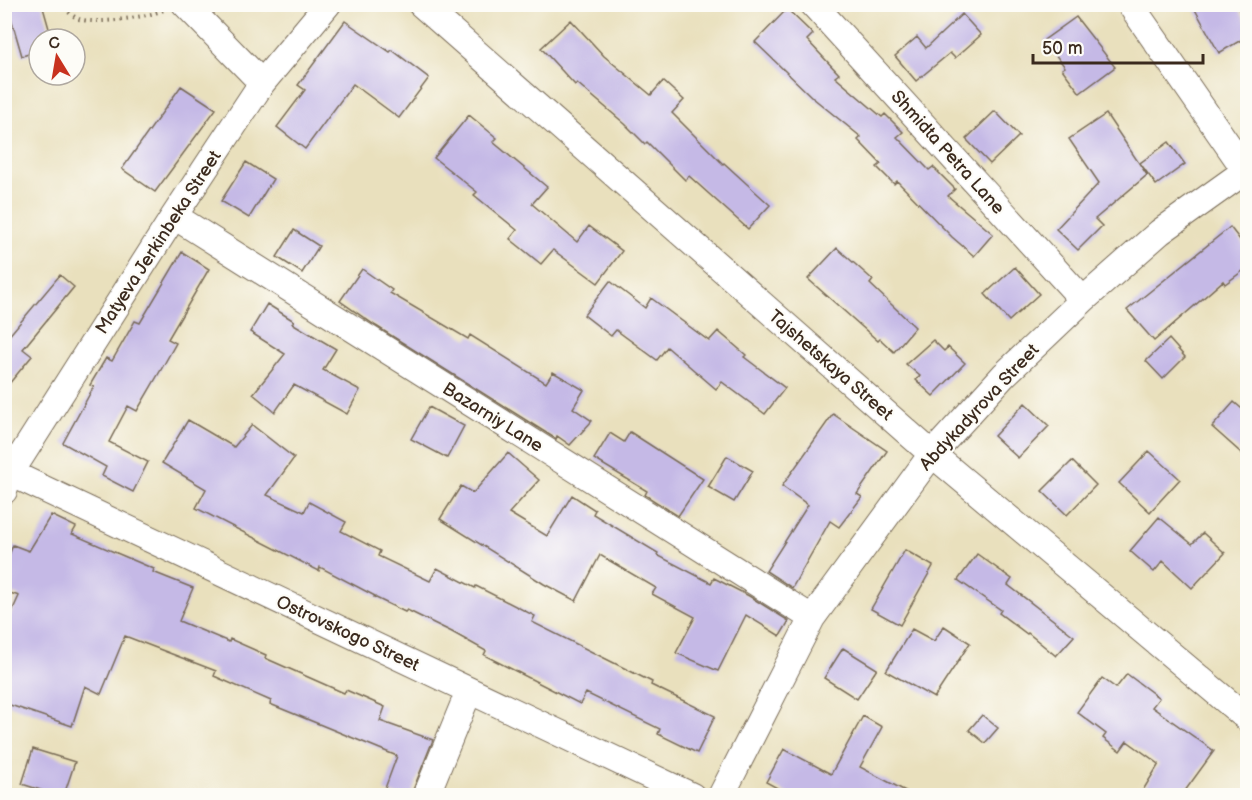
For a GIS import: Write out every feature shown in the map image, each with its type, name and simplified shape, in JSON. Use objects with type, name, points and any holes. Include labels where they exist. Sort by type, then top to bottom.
[{"type":"street","name":"Matyeva Jerkinbeka Street","points":[[7,478],[262,83],[328,4]]},
{"type":"street","name":"Tajshetskaya Street","points":[[421,4],[932,454],[1248,719]]},
{"type":"street","name":"Shmidta Petra Lane","points":[[813,4],[1083,300]]},
{"type":"street","points":[[1130,4],[1247,171]]},
{"type":"street","points":[[178,6],[262,83]]},
{"type":"street","name":"Abdykadyrova Street","points":[[721,795],[812,618],[932,454],[1004,375],[1083,300],[1160,232],[1247,171]]},
{"type":"street","name":"Bazarniy Lane","points":[[174,216],[812,618]]},
{"type":"street","name":"Ostrovskogo Street","points":[[7,478],[692,795]]},
{"type":"street","points":[[426,795],[469,691]]},
{"type":"path","points":[[60,4],[80,19],[96,20],[122,19],[178,6]]},
{"type":"building","points":[[7,4],[42,4],[49,27],[27,27],[27,55],[22,56]]},
{"type":"building","points":[[1192,4],[1236,4],[1248,25],[1248,36],[1219,53]]},
{"type":"building","points":[[787,9],[813,34],[807,40],[839,74],[835,77],[882,117],[885,114],[903,132],[897,137],[929,170],[933,167],[955,189],[948,196],[993,234],[974,256],[897,181],[894,184],[877,167],[881,164],[858,140],[861,137],[813,98],[755,42]]},
{"type":"building","points":[[962,14],[981,35],[955,58],[950,53],[916,81],[895,56],[917,37],[926,48]]},
{"type":"building","points":[[1076,17],[1115,67],[1080,93],[1062,69],[1065,67],[1044,40]]},
{"type":"building","points":[[571,20],[604,56],[651,95],[663,81],[684,100],[672,113],[723,164],[770,205],[748,229],[689,176],[685,180],[647,142],[645,144],[577,83],[575,85],[541,48]]},
{"type":"building","points":[[345,21],[390,52],[392,50],[429,78],[399,118],[353,84],[305,149],[277,127],[305,90],[298,85]]},
{"type":"building","points":[[181,86],[216,109],[155,192],[122,169]]},
{"type":"building","points":[[995,111],[1019,136],[990,164],[966,139]]},
{"type":"building","points":[[1106,114],[1147,175],[1095,219],[1102,226],[1078,250],[1056,229],[1099,183],[1069,139]]},
{"type":"building","points":[[469,115],[497,138],[493,142],[547,187],[532,204],[577,242],[589,226],[622,251],[598,283],[553,250],[541,264],[510,239],[517,230],[474,195],[477,192],[434,158]]},
{"type":"building","points":[[1169,142],[1185,164],[1156,185],[1140,163]]},
{"type":"building","points":[[246,162],[273,179],[249,218],[221,201]]},
{"type":"building","points":[[1230,227],[1248,250],[1248,267],[1225,284],[1223,281],[1154,341],[1127,310]]},
{"type":"building","points":[[294,230],[319,246],[302,273],[277,257]]},
{"type":"building","points":[[837,248],[873,280],[870,284],[915,327],[894,352],[880,339],[878,341],[808,279]]},
{"type":"building","points":[[182,252],[209,269],[168,339],[176,343],[162,368],[137,411],[128,406],[109,442],[148,462],[133,492],[102,476],[106,467],[63,443],[94,386],[90,385],[106,358],[112,361],[135,321],[140,323]]},
{"type":"building","points":[[1015,267],[1039,294],[1009,321],[985,294]]},
{"type":"building","points":[[362,269],[392,290],[390,293],[468,339],[470,335],[546,383],[553,372],[584,390],[573,408],[592,421],[570,445],[557,436],[556,439],[376,326],[340,301]]},
{"type":"building","points":[[60,275],[74,287],[23,349],[32,356],[4,390],[4,334],[8,337]]},
{"type":"building","points":[[610,281],[645,308],[651,298],[709,341],[718,331],[746,355],[744,357],[785,388],[765,414],[722,382],[716,389],[667,347],[657,360],[616,330],[611,336],[584,315]]},
{"type":"building","points":[[267,304],[294,321],[292,323],[336,349],[323,370],[360,390],[347,414],[294,385],[275,412],[253,394],[285,354],[250,332]]},
{"type":"building","points":[[1169,339],[1185,357],[1163,379],[1146,361]]},
{"type":"building","points":[[933,340],[944,351],[948,347],[965,363],[933,396],[916,380],[920,376],[906,364]]},
{"type":"building","points":[[1234,402],[1248,414],[1248,459],[1212,427]]},
{"type":"building","points":[[1025,403],[1049,426],[1018,458],[994,436]]},
{"type":"building","points":[[429,407],[464,426],[447,458],[411,439]]},
{"type":"building","points":[[833,414],[887,451],[857,494],[862,497],[839,527],[830,521],[792,588],[766,571],[808,505],[782,486]]},
{"type":"building","points":[[188,420],[234,447],[252,425],[294,458],[267,495],[304,512],[309,502],[346,522],[341,531],[380,551],[378,556],[430,581],[437,568],[475,588],[476,586],[535,616],[532,622],[715,716],[697,753],[658,734],[660,729],[586,693],[580,704],[484,655],[486,651],[452,632],[374,597],[320,567],[319,571],[196,508],[206,489],[162,463]]},
{"type":"building","points":[[630,432],[703,479],[678,516],[645,495],[647,491],[594,459],[610,433],[624,442]]},
{"type":"building","points":[[1149,451],[1180,479],[1150,512],[1119,483]]},
{"type":"building","points":[[508,453],[539,480],[509,513],[547,536],[572,495],[595,510],[593,514],[658,553],[657,555],[711,583],[714,578],[789,621],[780,636],[746,615],[718,671],[676,653],[695,617],[652,594],[656,588],[600,555],[576,601],[544,584],[440,519],[461,486],[473,493]]},
{"type":"building","points":[[727,456],[753,471],[734,502],[708,487]]},
{"type":"building","points":[[1072,461],[1096,485],[1067,515],[1042,491]]},
{"type":"building","points":[[51,515],[76,527],[72,534],[193,588],[179,621],[229,642],[230,639],[266,655],[265,658],[344,693],[346,690],[385,707],[380,721],[433,740],[411,795],[397,795],[384,791],[397,756],[270,704],[271,701],[214,676],[216,671],[125,636],[101,694],[85,686],[72,726],[4,703],[4,629],[19,596],[4,591],[4,568],[13,545],[29,551]]},
{"type":"building","points":[[1159,517],[1192,544],[1203,533],[1225,553],[1192,588],[1163,561],[1154,572],[1130,551]]},
{"type":"building","points":[[905,550],[933,566],[900,625],[871,609]]},
{"type":"building","points":[[977,554],[1012,579],[1008,585],[1074,636],[1056,656],[999,613],[1001,610],[958,580]]},
{"type":"building","points":[[944,626],[970,643],[934,698],[886,671],[912,629],[934,641]]},
{"type":"building","points":[[843,648],[877,669],[857,699],[824,678]]},
{"type":"building","points":[[1127,674],[1159,698],[1152,707],[1214,751],[1182,795],[1140,795],[1159,764],[1127,741],[1120,751],[1103,738],[1106,734],[1077,712],[1102,678],[1116,688]]},
{"type":"building","points":[[982,715],[998,728],[985,743],[969,730]]},
{"type":"building","points":[[863,716],[882,727],[860,767],[913,795],[790,795],[766,782],[784,749],[831,774]]},
{"type":"building","points":[[33,749],[75,762],[64,795],[56,795],[22,784]]}]
